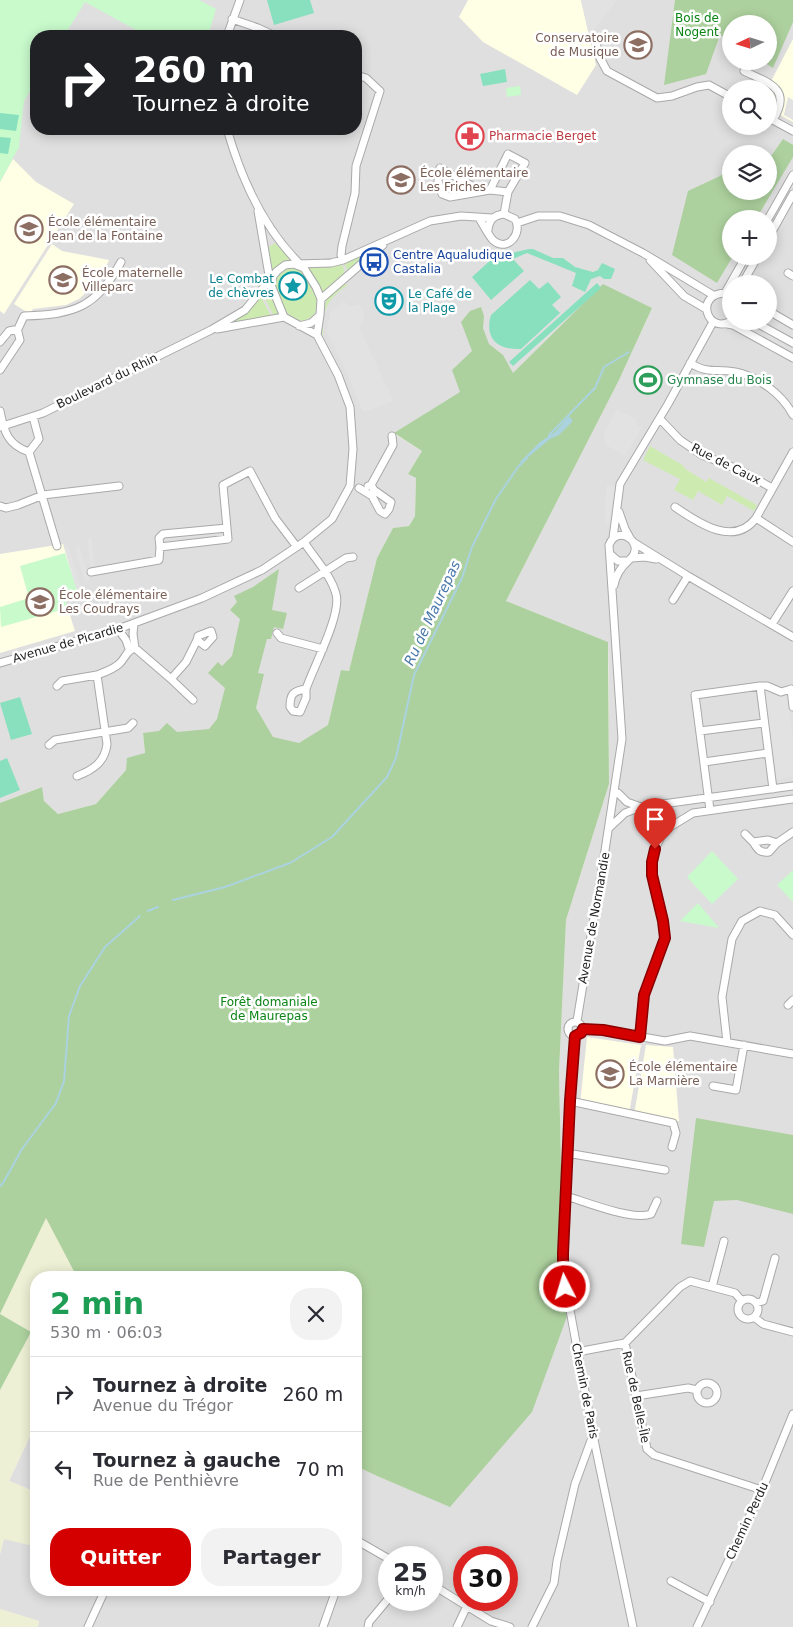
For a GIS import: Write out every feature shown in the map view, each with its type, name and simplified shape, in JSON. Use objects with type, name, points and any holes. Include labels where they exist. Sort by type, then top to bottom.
[{"type":"street","points":[[229,30],[240,0]]},
{"type":"street","points":[[232,19],[260,30]]},
{"type":"street","points":[[595,40],[600,58],[607,71],[658,98],[672,96],[708,85],[722,93]]},
{"type":"street","points":[[744,71],[761,80]]},
{"type":"street","points":[[343,260],[341,255],[342,246],[355,193],[356,166],[380,91],[366,78],[362,77]]},
{"type":"street","points":[[777,90],[781,105],[777,111]]},
{"type":"street","points":[[777,122],[793,131]]},
{"type":"street","points":[[229,135],[232,148],[257,205],[277,240],[316,287],[321,299],[317,335],[284,317],[271,280],[257,205]]},
{"type":"street","points":[[490,190],[508,154],[525,163],[508,192],[504,214]]},
{"type":"street","points":[[481,191],[440,168],[438,180],[442,194],[450,197],[490,190],[508,192]]},
{"type":"street","points":[[773,210],[793,175]]},
{"type":"street","points":[[777,223],[793,194]]},
{"type":"street","points":[[271,280],[277,271],[285,266],[331,263],[343,260],[430,221],[461,216],[492,218],[499,214],[504,214],[512,216],[517,223],[518,233],[515,238],[506,244],[496,242],[492,239],[479,218]]},
{"type":"street","points":[[517,223],[538,216],[560,216],[588,225],[642,253],[713,295],[722,294]]},
{"type":"street","points":[[488,230],[488,225],[492,218]]},
{"type":"street","points":[[321,299],[388,240]]},
{"type":"street","points":[[642,253],[684,296],[706,309]]},
{"type":"street","points":[[16,331],[24,316],[64,312],[88,303],[109,284],[121,262]]},
{"type":"street","name":"Boulevard du Rhin","points":[[2,427],[33,417],[211,330],[245,310],[271,280]]},
{"type":"street","points":[[713,295],[706,309],[713,322],[722,323]]},
{"type":"street","points":[[299,326],[311,323],[320,315]]},
{"type":"street","points":[[777,316],[793,325]]},
{"type":"street","name":"Boulevard du Rhin","points":[[211,330],[284,317]]},
{"type":"street","points":[[713,322],[660,419],[620,484],[613,538],[609,546],[622,739],[615,792],[614,818],[641,807],[793,786]]},
{"type":"street","points":[[0,342],[9,330],[16,331],[20,336],[20,340],[0,370]]},
{"type":"street","points":[[742,330],[793,358]]},
{"type":"street","points":[[769,330],[793,343]]},
{"type":"street","name":"Avenue de Picardie","points":[[0,664],[134,624],[202,598],[251,576],[297,547],[332,519],[350,486],[353,449],[350,406],[338,375],[317,335]]},
{"type":"street","points":[[690,363],[702,370],[735,372],[755,379],[774,390],[789,407],[793,415]]},
{"type":"street","points":[[0,411],[2,427],[8,438],[19,449],[30,452]]},
{"type":"street","points":[[30,452],[39,439],[33,417]]},
{"type":"street","name":"Rue de Caux","points":[[660,419],[680,440],[702,455],[740,470],[772,488]]},
{"type":"street","points":[[359,488],[371,485],[393,445],[392,436]]},
{"type":"street","points":[[30,452],[58,546]]},
{"type":"street","points":[[676,508],[703,526],[716,530],[731,532],[744,528],[752,524],[756,518],[793,452]]},
{"type":"street","points":[[160,547],[228,539],[223,485],[250,471],[275,518],[297,547]]},
{"type":"street","points":[[350,486],[359,488],[372,496],[380,511],[385,514],[392,502],[374,490],[371,485]]},
{"type":"street","points":[[0,506],[6,508],[18,505],[44,495],[119,486]]},
{"type":"street","points":[[614,606],[616,577],[635,550],[620,515],[618,502]]},
{"type":"street","points":[[756,518],[793,542]]},
{"type":"street","points":[[91,572],[159,560],[159,538],[164,534],[227,528]]},
{"type":"street","points":[[613,538],[625,535],[659,559],[793,637]]},
{"type":"street","points":[[304,542],[333,585],[337,597],[337,607],[323,650],[306,689]]},
{"type":"street","points":[[610,556],[618,561],[645,557],[659,559]]},
{"type":"street","points":[[300,588],[346,558],[353,558]]},
{"type":"street","points":[[673,600],[688,576]]},
{"type":"street","points":[[772,624],[792,594]]},
{"type":"street","points":[[57,686],[62,681],[109,671],[120,663],[132,648],[134,624]]},
{"type":"street","points":[[118,629],[132,648],[171,679],[193,700]]},
{"type":"street","points":[[277,633],[280,638],[323,650]]},
{"type":"street","points":[[171,679],[186,662],[197,640]]},
{"type":"street","points":[[77,776],[90,771],[100,763],[106,754],[107,744],[97,675]]},
{"type":"street","points":[[760,686],[773,789]]},
{"type":"street","points":[[710,810],[695,695],[760,686],[767,686],[781,692],[792,687],[793,707]]},
{"type":"street","points":[[49,745],[56,740],[128,728],[133,722]]},
{"type":"street","points":[[700,731],[764,723]]},
{"type":"street","points":[[704,762],[768,753]]},
{"type":"street","points":[[615,792],[627,802],[641,807]]},
{"type":"street","points":[[640,1037],[644,995],[665,938],[652,875],[655,849],[661,837],[670,827],[693,813],[793,799]]},
{"type":"street","name":"Avenue de Normandie","points":[[576,1021],[609,828],[614,818]]},
{"type":"street","points":[[745,834],[758,851],[763,853],[769,852],[777,843],[793,832]]},
{"type":"street","points":[[753,842],[768,840],[777,843]]},
{"type":"street","points":[[727,1042],[722,997],[732,940],[742,921],[760,911],[775,914],[793,935]]},
{"type":"street","points":[[576,1021],[582,1025],[583,1029],[581,1033],[575,1036],[569,1033],[568,1027],[572,1022],[576,1021]]},
{"type":"street","points":[[583,1029],[603,1030],[665,1041],[690,1036],[793,1054]]},
{"type":"street","name":"Chemin de Paris","points":[[575,1036],[570,1101],[563,1272],[593,1435],[633,1627]]},
{"type":"street","points":[[713,1086],[736,1090],[744,1045]]},
{"type":"street","points":[[570,1101],[673,1123],[676,1133],[672,1147]]},
{"type":"street","points":[[568,1153],[665,1170]]},
{"type":"street","points":[[566,1196],[598,1207],[643,1216],[652,1214],[657,1201]]},
{"type":"street","points":[[712,1287],[724,1241]]},
{"type":"street","points":[[742,1301],[751,1300],[756,1303],[763,1301],[775,1258]]},
{"type":"street","points":[[577,1352],[625,1343],[685,1283],[690,1281],[735,1293],[742,1301]]},
{"type":"street","points":[[742,1301],[739,1306],[740,1315],[745,1318],[754,1317],[763,1324],[793,1332]]},
{"type":"street","points":[[754,1317],[757,1312],[756,1303]]},
{"type":"street","name":"Rue de Belle-Île","points":[[625,1343],[647,1449],[654,1455],[762,1490]]},
{"type":"street","points":[[636,1396],[688,1388],[697,1390]]},
{"type":"street","name":"Chemin Perdu","points":[[697,1627],[762,1490],[793,1414]]},
{"type":"street","points":[[532,1627],[554,1583],[574,1484],[593,1435]]},
{"type":"street","points":[[362,1544],[378,1553]]},
{"type":"street","points":[[671,1581],[710,1602]]},
{"type":"street","points":[[88,1627],[102,1596]]},
{"type":"street","points":[[323,1627],[334,1596]]},
{"type":"street","points":[[368,1627],[369,1622],[378,1611]]},
{"type":"street","points":[[457,1627],[465,1611]]},
{"type":"street","points":[[475,1611],[491,1621],[510,1627]]},
{"type":"shaded area","points":[[0,0],[793,0],[793,1627],[38,1627],[39,1621],[0,1609],[0,1554],[4,1538],[29,1545],[30,1543],[30,1596],[362,1596],[362,1469],[450,1506],[563,1260],[559,1072],[566,920],[609,784],[608,642],[506,601],[619,380],[652,308],[513,373],[467,409],[394,434],[422,451],[408,474],[416,478],[415,516],[409,526],[393,528],[377,558],[349,671],[342,670],[328,725],[300,743],[143,734],[145,754],[126,770],[96,804],[58,814],[44,801],[41,787],[0,803]]},
{"type":"shaded area","points":[[468,0],[581,0],[596,65],[577,95],[483,42],[459,17]]},
{"type":"shaded area","points":[[581,0],[617,0],[589,36]]},
{"type":"shaded area","points":[[793,39],[793,122],[777,113],[777,80],[772,80]]},
{"type":"shaded area","points":[[788,97],[793,100],[793,120],[784,115]]},
{"type":"shaded area","name":"École élémentaire Jean de la Fontaine","points":[[13,159],[36,182],[74,204],[4,314],[0,311],[0,182]]},
{"type":"shaded area","name":"École maternelle Villeparc","points":[[52,244],[62,251],[109,260],[101,278],[79,299],[66,305],[33,309],[30,314],[14,304]]},
{"type":"shaded area","points":[[344,301],[348,306],[360,304],[365,317],[359,328],[394,401],[363,412],[327,332],[330,313]]},
{"type":"shaded area","points":[[617,410],[636,419],[637,426],[642,428],[625,456],[606,445],[603,434]]},
{"type":"shaded area","points":[[607,485],[617,486],[614,524],[605,523]]},
{"type":"shaded area","points":[[92,538],[94,566],[90,566],[87,539]]},
{"type":"shaded area","name":"École élémentaire Les Coudrays","points":[[63,544],[78,592],[62,590],[75,631],[0,653],[0,554]]},
{"type":"shaded area","points":[[68,546],[81,587],[76,588],[64,547]]},
{"type":"shaded area","points":[[79,546],[90,580],[85,582],[75,548]]},
{"type":"shaded area","points":[[756,687],[787,691],[793,743],[793,777],[768,780]]},
{"type":"shaded area","name":"École élémentaire La Marnière","points":[[587,1037],[641,1045],[629,1114],[580,1104]]},
{"type":"shaded area","points":[[646,1045],[673,1047],[679,1121],[634,1115]]},
{"type":"shaded area","points":[[46,1217],[74,1271],[30,1271],[30,1331],[0,1314]]},
{"type":"shaded area","points":[[30,1334],[30,1436],[9,1481],[30,1490],[30,1543],[29,1545],[4,1539],[0,1554],[0,1390]]},
{"type":"shaded area","points":[[30,1436],[30,1490],[9,1481]]},
{"type":"shaded area","points":[[0,1609],[39,1621],[38,1627],[0,1627]]},
{"type":"green space","points":[[0,0],[199,0],[216,9],[210,30],[136,30],[85,2],[68,30],[30,30],[30,91],[24,101],[19,147],[0,182]]},
{"type":"green space","points":[[267,0],[310,0],[314,13],[274,25]]},
{"type":"green space","name":"Bois de Nogent","points":[[675,0],[793,0],[793,22],[778,56],[778,15],[722,15],[722,36],[720,35],[706,74],[664,85]]},
{"type":"green space","points":[[505,69],[507,82],[483,86],[480,74]]},
{"type":"green space","points":[[520,86],[521,95],[507,97],[506,88]]},
{"type":"green space","points":[[0,113],[19,115],[16,131],[0,129]]},
{"type":"green space","points":[[0,137],[11,138],[8,154],[0,153]]},
{"type":"green space","points":[[783,139],[793,145],[793,157],[777,184],[777,148]]},
{"type":"green space","points":[[722,174],[722,200],[767,200],[761,210],[722,210],[722,265],[728,265],[717,283],[672,255],[688,191]]},
{"type":"green space","points":[[275,243],[292,261],[272,271],[269,247]]},
{"type":"green space","points":[[378,246],[348,271],[344,263]]},
{"type":"green space","points":[[529,249],[553,258],[563,258],[575,267],[593,272],[598,270],[602,263],[615,269],[611,279],[604,279],[600,276],[591,279],[585,292],[572,286],[576,273],[527,253],[513,259],[524,271],[491,300],[472,277],[494,257]]},
{"type":"green space","points":[[342,264],[345,273],[322,293],[307,267]]},
{"type":"green space","points":[[293,267],[304,274],[309,280],[317,300],[315,313],[302,321],[296,320],[286,311],[278,297],[274,283],[275,276],[279,272]]},
{"type":"green space","points":[[530,280],[539,289],[548,282],[561,297],[552,305],[560,313],[521,349],[500,345],[491,337],[489,323],[491,315]]},
{"type":"green space","points":[[597,283],[601,288],[513,366],[509,362]]},
{"type":"green space","points":[[342,284],[348,285],[335,295],[327,306],[323,320],[323,337],[321,331],[326,300]]},
{"type":"green space","name":"Forêt domaniale de Maurepas","points":[[603,284],[652,308],[619,380],[506,601],[608,642],[609,784],[566,920],[559,1072],[563,1260],[569,1311],[532,1412],[450,1507],[362,1469],[362,1271],[74,1271],[46,1218],[0,1314],[0,803],[42,787],[44,801],[58,814],[96,804],[126,770],[127,758],[145,753],[143,733],[159,731],[167,723],[177,732],[209,729],[217,719],[225,688],[208,673],[218,662],[222,666],[232,656],[240,619],[230,610],[237,602],[234,596],[253,587],[279,569],[272,610],[287,613],[283,629],[274,627],[271,639],[267,639],[258,673],[264,674],[256,708],[273,737],[299,743],[328,725],[341,670],[349,671],[377,558],[393,528],[409,526],[415,516],[416,478],[408,474],[422,451],[394,433],[460,392],[452,370],[472,351],[461,322],[470,311],[481,307],[484,316],[483,328],[489,344],[503,355],[513,373]]},
{"type":"green space","points":[[267,288],[279,315],[274,316],[262,293]]},
{"type":"green space","points":[[260,295],[271,316],[224,324]]},
{"type":"green space","points":[[650,446],[684,466],[684,468],[706,482],[709,478],[757,505],[754,511],[727,496],[722,505],[698,491],[693,500],[674,490],[680,479],[643,460]]},
{"type":"green space","points":[[65,553],[78,592],[62,589],[68,608],[1,627],[0,607],[29,598],[20,566]]},
{"type":"green space","points":[[20,697],[32,734],[11,740],[0,703]]},
{"type":"green space","points":[[7,758],[20,790],[0,798],[0,761]]},
{"type":"green space","points":[[712,851],[738,879],[712,904],[687,877]]},
{"type":"green space","points":[[793,870],[793,902],[777,885]]},
{"type":"green space","points":[[698,903],[719,928],[680,921]]},
{"type":"green space","points":[[696,1118],[793,1135],[793,1214],[737,1200],[714,1201],[704,1247],[681,1244]]},
{"type":"green space","points":[[0,1314],[30,1331],[30,1334],[0,1390]]},
{"type":"water","points":[[569,416],[573,421],[559,435],[550,439],[520,462],[540,442],[555,432]]},
{"type":"waterway","name":"Ru de Maurepas","points":[[549,435],[595,388],[604,367],[629,352]]},
{"type":"waterway","name":"Ru de Maurepas","points":[[173,900],[225,887],[290,863],[332,837],[387,777],[396,758],[414,675],[462,578],[472,547],[496,499],[518,467],[527,458]]},
{"type":"waterway","name":"Ru de Maurepas","points":[[148,911],[158,907]]},
{"type":"waterway","name":"Ru de Maurepas","points":[[0,1186],[22,1149],[56,1103],[64,1081],[69,1016],[80,986],[105,947],[140,916]]},
{"type":"place","name":"Conservatoire de Musique","points":[[638,45]]},
{"type":"place","name":"Pharmacie Berget","points":[[470,136]]},
{"type":"place","name":"École élémentaire Les Friches","points":[[401,180]]},
{"type":"place","name":"École élémentaire Jean de la Fontaine","points":[[29,229]]},
{"type":"place","name":"Centre Aqualudique Castalia","points":[[374,262]]},
{"type":"place","name":"École maternelle Villeparc","points":[[63,280]]},
{"type":"place","name":"Le Combat de chèvres","points":[[293,286]]},
{"type":"place","name":"Le Café de la Plage","points":[[389,301]]},
{"type":"place","name":"Gymnase du Bois","points":[[648,380]]},
{"type":"place","name":"École élémentaire Les Coudrays","points":[[40,602]]},
{"type":"place","name":"École élémentaire La Marnière","points":[[610,1074]]},
{"type":"route","points":[[565,1287],[563,1253],[575,1036],[581,1033],[583,1029],[603,1030],[640,1037],[644,995],[665,938],[652,875],[655,849]]}]
